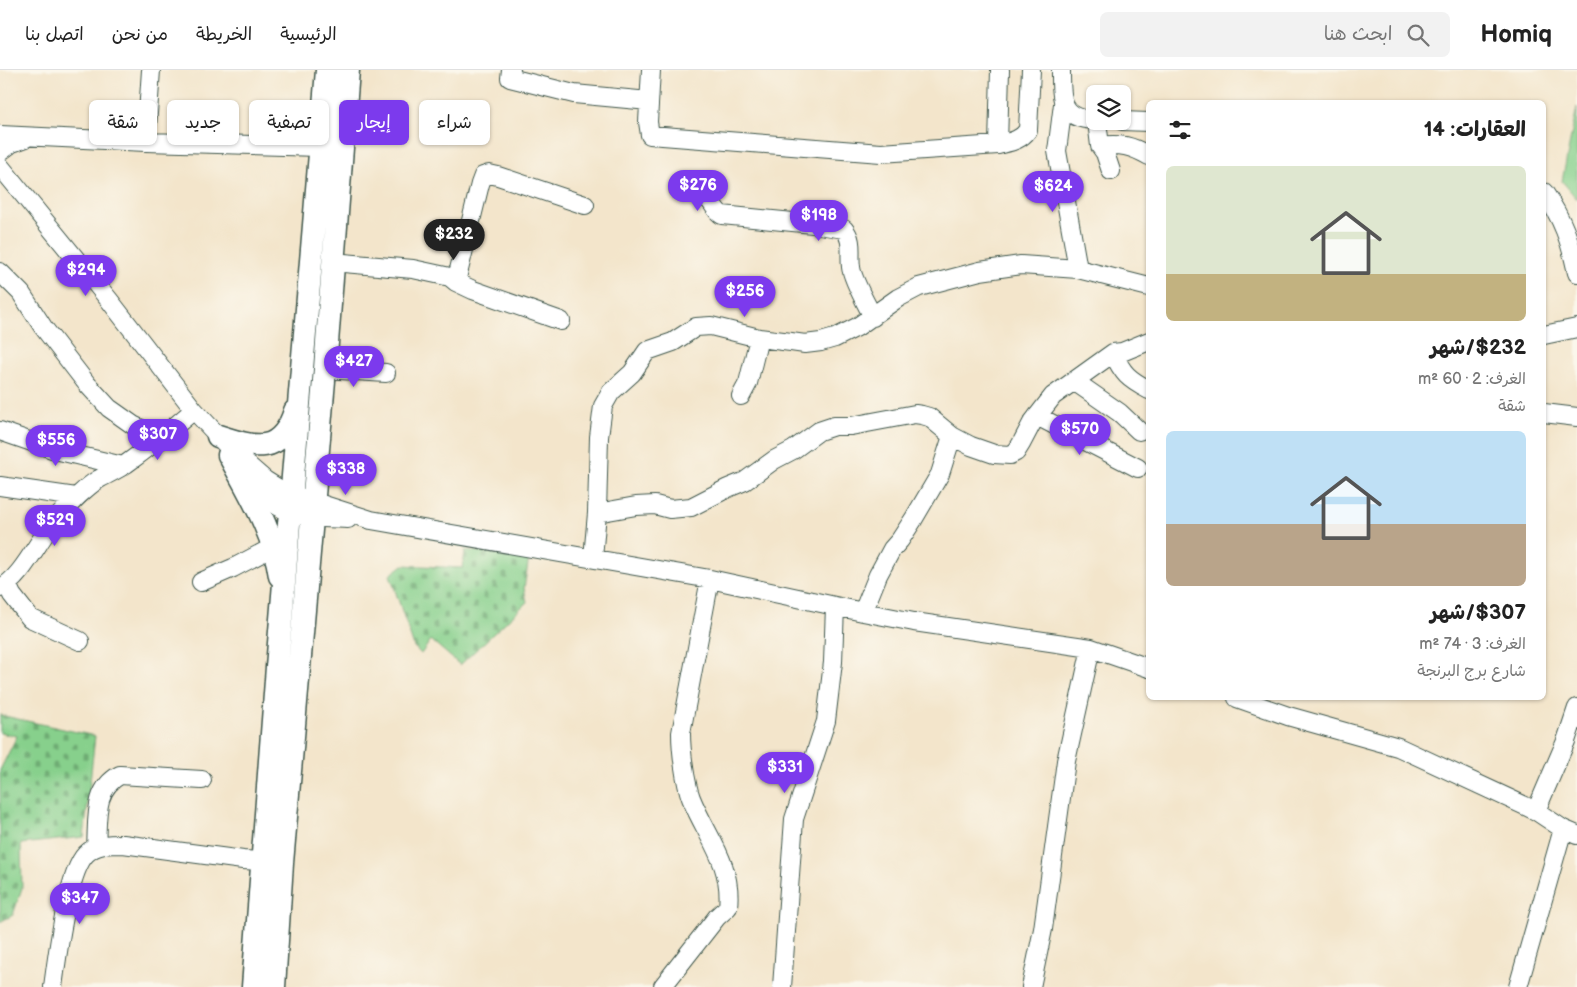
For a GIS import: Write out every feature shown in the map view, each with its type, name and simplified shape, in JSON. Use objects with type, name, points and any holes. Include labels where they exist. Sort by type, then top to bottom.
[{"type":"main road","points":[[274,987],[302,507],[301,393],[327,70]]},
{"type":"main road","points":[[253,987],[261,861],[283,603],[302,507],[325,369],[348,70]]},
{"type":"main road","points":[[220,440],[249,446],[261,446],[271,443],[282,436],[288,429],[301,393]]},
{"type":"main road","points":[[220,440],[262,518],[278,566],[283,603]]},
{"type":"street","points":[[149,100],[151,70]]},
{"type":"street","points":[[511,70],[510,78],[574,94],[649,102]]},
{"type":"street","points":[[651,70],[648,122],[650,135],[881,153],[998,145],[1024,136],[1028,130],[1031,70]]},
{"type":"street","points":[[998,145],[1000,70]]},
{"type":"street","points":[[1061,70],[1063,104],[1057,151],[1078,269]]},
{"type":"street","points":[[1063,104],[1073,116],[1086,119]]},
{"type":"street","points":[[1131,121],[1146,122]]},
{"type":"street","points":[[1098,130],[1100,146],[1105,153],[1111,171]]},
{"type":"street","points":[[0,135],[89,139]]},
{"type":"street","points":[[0,152],[12,143],[32,136]]},
{"type":"street","points":[[157,142],[320,147]]},
{"type":"street","points":[[1100,146],[1114,144],[1134,147],[1146,154]]},
{"type":"street","points":[[0,166],[220,440],[265,480],[302,507],[710,579],[914,622],[1091,648],[1146,667]]},
{"type":"street","points":[[456,282],[483,176],[489,174],[498,176],[585,206]]},
{"type":"street","points":[[680,190],[703,195],[710,199],[717,212],[722,215],[844,229],[849,235],[851,243],[851,268],[873,317]]},
{"type":"street","points":[[1546,195],[1569,237],[1577,273]]},
{"type":"street","points":[[332,262],[413,269],[450,277],[456,282],[505,302],[561,321]]},
{"type":"street","points":[[593,558],[597,513],[599,437],[603,406],[611,392],[632,373],[647,351],[672,342],[696,327],[711,326],[760,338],[805,344],[821,342],[845,334],[909,292],[933,282],[1021,265],[1078,269],[1146,286]]},
{"type":"street","points":[[0,272],[21,293],[43,327],[87,384],[109,408],[133,425],[162,438]]},
{"type":"street","points":[[1546,334],[1577,328]]},
{"type":"street","points":[[741,396],[748,383],[760,338]]},
{"type":"street","points":[[597,513],[636,506],[655,505],[670,509],[691,508],[745,481],[819,431],[834,426],[851,426],[915,414],[929,418],[952,436],[971,446],[1002,456],[1010,455],[1016,452],[1037,416],[1052,396],[1113,353],[1122,352],[1146,342]]},
{"type":"street","points":[[1113,353],[1130,380],[1146,388]]},
{"type":"street","points":[[325,369],[386,373]]},
{"type":"street","points":[[1074,381],[1120,412],[1139,431]]},
{"type":"street","points":[[80,641],[30,618],[4,586],[23,566],[49,526],[76,497],[98,480],[123,466],[162,438],[194,410]]},
{"type":"street","points":[[1546,413],[1577,417]]},
{"type":"street","points":[[1037,416],[1138,468]]},
{"type":"street","points":[[0,431],[55,450],[123,466]]},
{"type":"street","points":[[862,612],[892,549],[909,527],[940,474],[952,436]]},
{"type":"street","points":[[0,486],[76,497]]},
{"type":"street","points":[[201,582],[273,547]]},
{"type":"street","points":[[663,986],[717,917],[728,907],[730,893],[728,876],[691,797],[682,752],[681,733],[710,579]]},
{"type":"street","points":[[782,987],[790,885],[789,867],[794,819],[826,720],[833,662],[835,606]]},
{"type":"street","points":[[1031,987],[1043,929],[1066,761],[1091,648]]},
{"type":"street","points":[[1243,700],[1288,716],[1398,747],[1536,812],[1570,832],[1518,987]]},
{"type":"street","points":[[1536,812],[1566,741],[1577,708]]},
{"type":"street","points":[[96,847],[99,800],[105,786],[112,779],[120,775],[202,780]]},
{"type":"street","points":[[53,987],[60,942],[74,878],[86,854],[96,847],[108,844],[122,844],[261,861]]},
{"type":"green space","points":[[1577,107],[1577,199],[1562,181]]},
{"type":"green space","points":[[465,550],[529,558],[524,588],[527,602],[460,665],[431,640],[421,654],[414,647],[390,575],[403,565],[463,568]]},
{"type":"green space","points":[[0,715],[95,736],[84,837],[21,844],[22,888],[13,915],[0,922],[0,770],[17,736],[0,733]]}]
